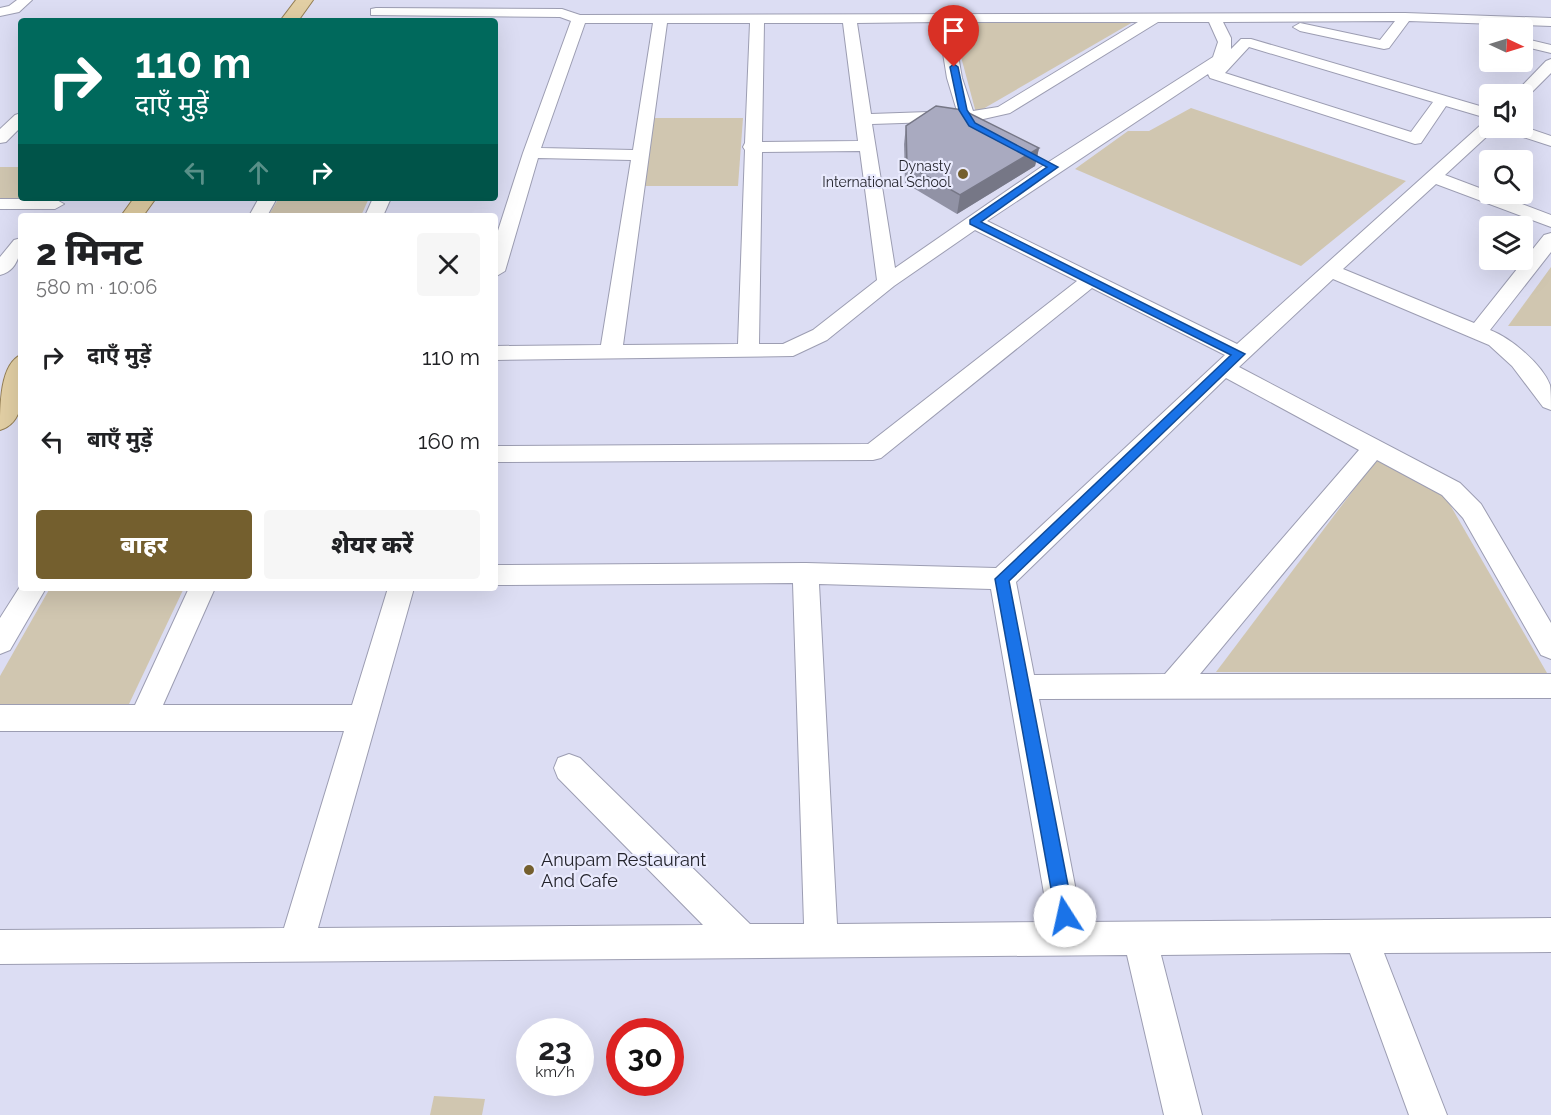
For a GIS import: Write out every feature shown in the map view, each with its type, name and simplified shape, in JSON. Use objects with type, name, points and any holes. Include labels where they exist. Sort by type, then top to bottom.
[{"type":"main road","points":[[274,18],[286,0]]},
{"type":"main road","points":[[291,18],[305,0]]},
{"type":"main road","points":[[0,392],[18,368]]},
{"type":"main road","points":[[0,420],[18,394]]},
{"type":"street","points":[[0,12],[14,9],[25,0]]},
{"type":"street","points":[[480,0],[478,6],[606,9],[661,18],[752,13],[849,18],[1405,17],[1551,22]]},
{"type":"street","points":[[1058,0],[1066,18]]},
{"type":"street","points":[[1438,6],[1453,20],[1479,29]]},
{"type":"street","points":[[377,11],[466,17],[562,13],[579,19],[606,9]]},
{"type":"street","points":[[748,351],[752,13]]},
{"type":"street","points":[[865,119],[967,118],[1004,110],[1156,17]]},
{"type":"street","points":[[498,353],[786,351],[820,335],[886,282],[974,222],[1047,164],[1219,60],[1226,48],[1226,42],[1213,17]]},
{"type":"street","points":[[1262,18],[1384,45],[1405,17]]},
{"type":"street","points":[[611,352],[661,18]]},
{"type":"street","points":[[849,18],[865,119],[886,282]]},
{"type":"street","points":[[944,18],[967,118],[972,124],[992,135]]},
{"type":"street","points":[[498,252],[502,225],[531,153],[579,19]]},
{"type":"street","points":[[1442,101],[1415,139],[1215,75],[1246,42],[1479,111]]},
{"type":"street","points":[[1533,45],[1551,49]]},
{"type":"street","points":[[1532,84],[1550,68]]},
{"type":"street","points":[[0,138],[18,121]]},
{"type":"street","points":[[498,575],[806,573],[1002,579],[1232,361],[1479,135]]},
{"type":"street","points":[[1533,135],[1551,141]]},
{"type":"street","points":[[751,147],[867,147]]},
{"type":"street","points":[[531,153],[640,155]]},
{"type":"street","points":[[1433,177],[1551,221]]},
{"type":"street","points":[[0,204],[54,206]]},
{"type":"street","points":[[974,222],[1090,280],[1451,489],[1472,511],[1551,646]]},
{"type":"street","points":[[1477,333],[1551,239]]},
{"type":"street","points":[[0,269],[18,248]]},
{"type":"street","points":[[1330,271],[1477,333],[1510,350],[1551,402]]},
{"type":"street","points":[[498,454],[873,452],[1090,280]]},
{"type":"street","points":[[1172,687],[1375,447]]},
{"type":"street","points":[[806,573],[821,941]]},
{"type":"street","points":[[1002,579],[1069,939]]},
{"type":"street","points":[[0,642],[31,591]]},
{"type":"street","points":[[143,718],[201,591]]},
{"type":"street","points":[[296,945],[400,591]]},
{"type":"street","points":[[1023,687],[1551,686]]},
{"type":"street","points":[[0,718],[363,718]]},
{"type":"street","points":[[569,768],[743,941]]},
{"type":"street","points":[[0,947],[1551,935]]},
{"type":"street","points":[[1360,937],[1428,1115]]},
{"type":"street","points":[[1140,938],[1183,1115]]},
{"type":"shaded area","points":[[1133,22],[976,113],[952,23]]},
{"type":"shaded area","points":[[1191,108],[1406,181],[1301,266],[1075,169],[1128,131],[1149,131]]},
{"type":"shaded area","points":[[654,118],[743,118],[738,186],[641,186]]},
{"type":"shaded area","points":[[0,167],[18,167],[18,199],[0,199]]},
{"type":"shaded area","points":[[277,201],[368,201],[362,213],[270,213]]},
{"type":"shaded area","points":[[1551,267],[1551,326],[1508,326]]},
{"type":"shaded area","points":[[1376,460],[1445,496],[1547,673],[1216,672]]},
{"type":"shaded area","points":[[48,591],[183,591],[129,704],[0,706],[0,676]]},
{"type":"shaded area","points":[[434,1096],[485,1099],[482,1115],[430,1115]]},
{"type":"building","name":"Dynasty International School","points":[[936,106],[963,110],[1039,148],[960,195],[907,165],[906,126]]},
{"type":"place","name":"Dynasty International School","points":[[963,174]]},
{"type":"place","name":"Anupam Restaurant And Cafe","points":[[529,870]]},
{"type":"route","points":[[954,67],[963,110],[972,124],[1053,167],[974,222],[1239,354],[1002,579],[1065,916]]}]
